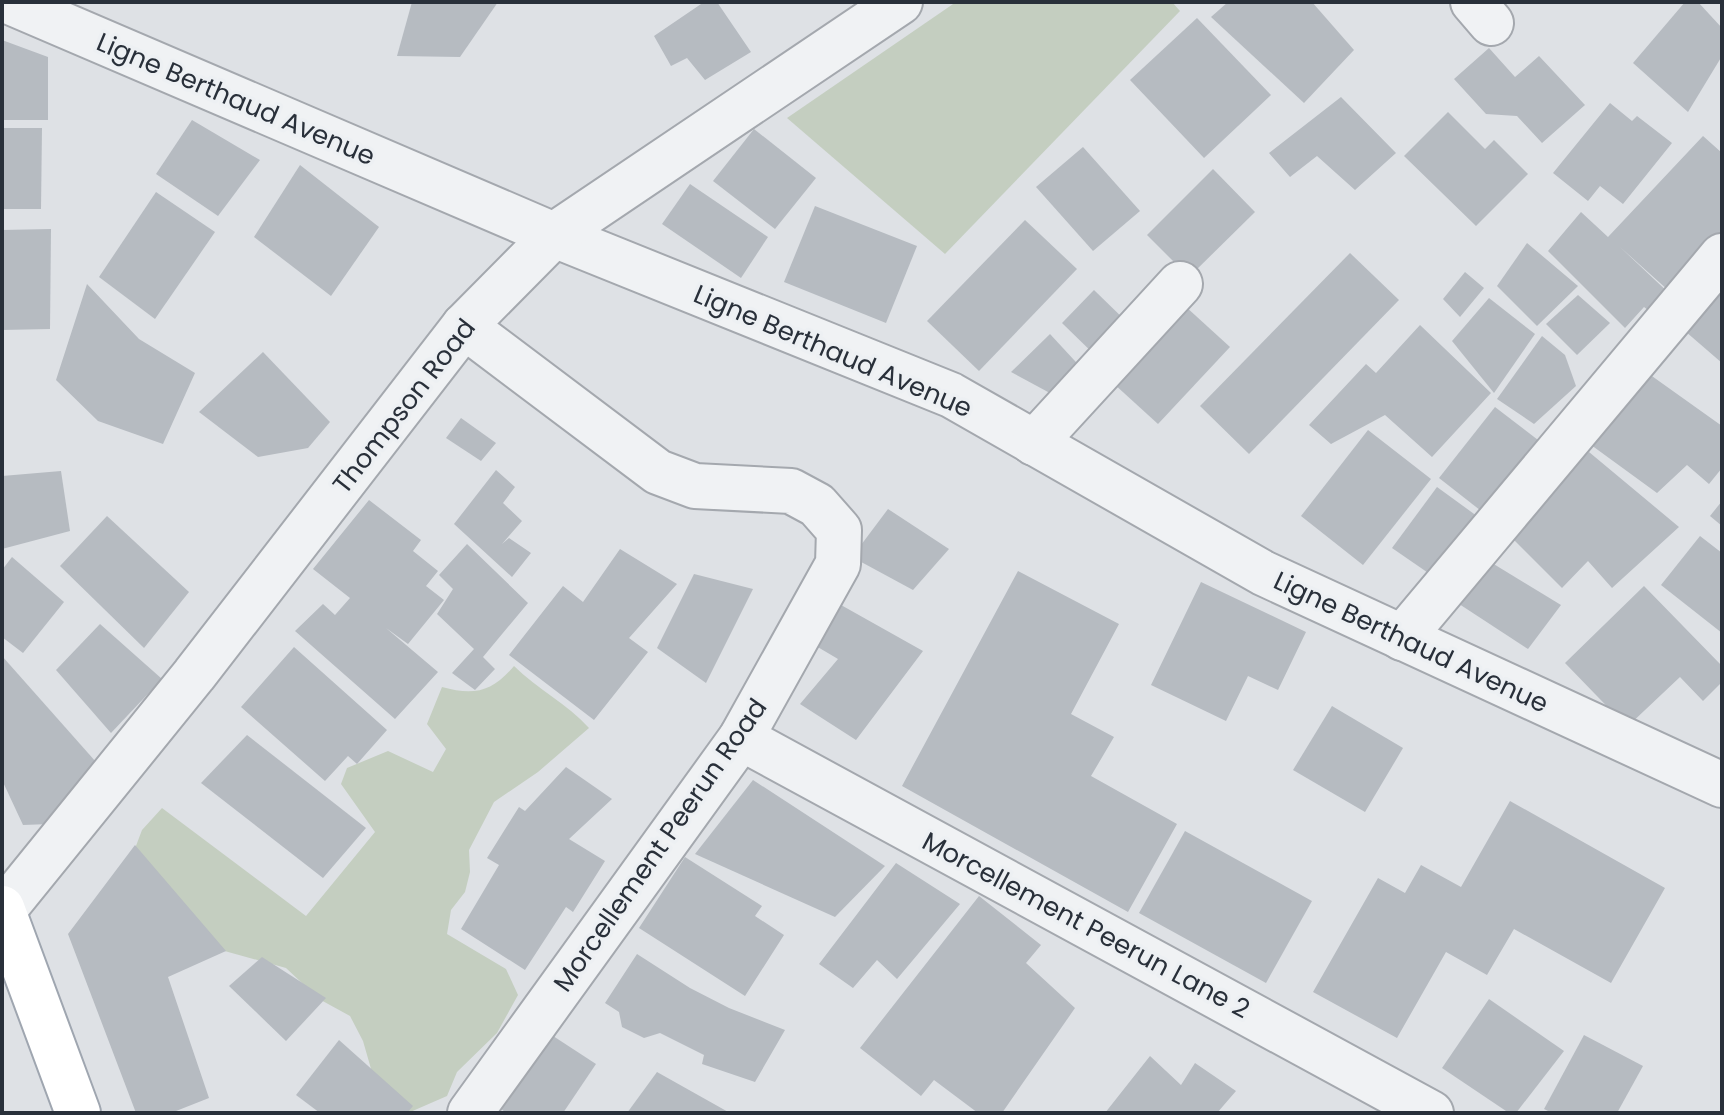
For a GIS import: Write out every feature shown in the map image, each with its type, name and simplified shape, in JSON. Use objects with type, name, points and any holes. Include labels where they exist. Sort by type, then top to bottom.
[{"type":"main road","points":[[2,910],[78,1113]]},
{"type":"street","name":"Ligne Berthaud Avenue","points":[[10,2],[554,235],[951,395],[1263,573],[1722,785]]},
{"type":"street","name":"Thompson Road","points":[[2,910],[194,675],[464,326],[554,235],[900,2]]},
{"type":"street","points":[[1402,638],[1722,256]]},
{"type":"street","points":[[1034,443],[1180,284]]},
{"type":"street","name":"Morcellement Peerun Road","points":[[464,326],[658,472],[695,486],[791,491],[817,505],[839,530],[838,564],[741,738],[470,1113]]},
{"type":"street","name":"Morcellement Peerun Lane 2","points":[[741,738],[1431,1113]]},
{"type":"green space","points":[[956,2],[1172,2],[1180,11],[945,254],[787,118]]},
{"type":"green space","points":[[514,666],[589,728],[538,772],[494,802],[469,850],[470,872],[465,892],[451,910],[447,934],[506,969],[518,995],[497,1033],[457,1072],[447,1096],[408,1113],[380,1100],[363,1041],[350,1016],[319,999],[286,968],[160,933],[128,867],[142,830],[162,808],[306,916],[375,832],[341,784],[347,768],[388,751],[433,772],[446,749],[427,724],[442,687],[482,690],[498,682]]},
{"type":"building","points":[[412,2],[498,2],[460,57],[397,56]]},
{"type":"building","points":[[704,2],[717,2],[751,52],[705,80],[687,58],[671,66],[654,36]]},
{"type":"building","points":[[1228,2],[1312,2],[1354,50],[1304,103],[1211,17]]},
{"type":"building","points":[[1685,2],[1698,2],[1722,28],[1722,56],[1688,112],[1633,63]]},
{"type":"building","points":[[1197,18],[1271,95],[1204,158],[1130,80]]},
{"type":"building","points":[[2,40],[48,57],[48,120],[2,120]]},
{"type":"building","points":[[1489,48],[1515,77],[1539,56],[1585,105],[1542,143],[1517,116],[1486,114],[1454,79]]},
{"type":"building","points":[[1341,97],[1396,153],[1355,190],[1317,156],[1290,177],[1269,153]]},
{"type":"building","points":[[1610,103],[1632,121],[1637,116],[1672,143],[1623,204],[1600,186],[1588,201],[1553,173]]},
{"type":"building","points":[[1448,112],[1485,149],[1494,140],[1528,174],[1476,226],[1404,156]]},
{"type":"building","points":[[192,120],[260,160],[218,216],[156,174]]},
{"type":"building","points":[[2,128],[42,128],[41,209],[2,209]]},
{"type":"building","points":[[754,129],[816,178],[775,229],[713,181]]},
{"type":"building","points":[[1703,136],[1722,153],[1722,235],[1669,291],[1620,247],[1672,296],[1653,314],[1644,307],[1625,328],[1548,251],[1581,212],[1608,237]]},
{"type":"building","points":[[1083,147],[1140,211],[1093,251],[1036,187]]},
{"type":"building","points":[[300,165],[379,227],[331,296],[254,237]]},
{"type":"building","points":[[1213,169],[1255,212],[1189,277],[1147,235]]},
{"type":"building","points":[[690,184],[768,237],[741,278],[662,224]]},
{"type":"building","points":[[156,192],[215,232],[155,319],[99,277]]},
{"type":"building","points":[[815,206],[917,246],[886,323],[784,282]]},
{"type":"building","points":[[1025,220],[1077,269],[979,371],[927,321]]},
{"type":"building","points":[[51,229],[50,329],[2,330],[2,230]]},
{"type":"building","points":[[1527,243],[1578,286],[1537,326],[1497,286]]},
{"type":"building","points":[[1350,253],[1399,300],[1249,454],[1200,406]]},
{"type":"building","points":[[1465,272],[1484,288],[1460,317],[1443,299]]},
{"type":"building","points":[[1722,272],[1722,363],[1678,325]]},
{"type":"building","points":[[87,284],[139,339],[195,373],[163,444],[98,421],[56,380]]},
{"type":"building","points":[[1094,290],[1132,327],[1100,360],[1062,323]]},
{"type":"building","points":[[1578,295],[1610,323],[1577,355],[1546,324]]},
{"type":"building","points":[[1489,298],[1535,334],[1494,393],[1452,341]]},
{"type":"building","points":[[1185,306],[1230,347],[1158,424],[1113,383]]},
{"type":"building","points":[[1420,325],[1491,393],[1432,457],[1385,415],[1331,444],[1309,425],[1366,364],[1376,373]]},
{"type":"building","points":[[1050,334],[1087,374],[1061,399],[1011,372]]},
{"type":"building","points":[[1542,336],[1565,355],[1576,386],[1534,424],[1497,399]]},
{"type":"building","points":[[263,352],[330,422],[308,448],[258,457],[199,412]]},
{"type":"building","points":[[1642,369],[1722,426],[1722,468],[1709,484],[1687,465],[1657,493],[1587,442]]},
{"type":"building","points":[[1495,407],[1542,443],[1485,514],[1439,478]]},
{"type":"building","points":[[461,418],[496,443],[481,461],[446,438]]},
{"type":"building","points":[[1368,430],[1431,479],[1363,565],[1301,516]]},
{"type":"building","points":[[1589,452],[1679,527],[1612,588],[1588,561],[1562,588],[1509,535]]},
{"type":"building","points":[[496,470],[515,487],[503,503],[522,521],[502,544],[509,538],[531,553],[512,577],[454,524]]},
{"type":"building","points":[[61,471],[70,531],[2,549],[2,476]]},
{"type":"building","points":[[1437,487],[1481,519],[1437,579],[1392,548]]},
{"type":"building","points":[[369,500],[421,540],[413,551],[438,571],[426,586],[444,600],[408,644],[386,628],[438,672],[395,719],[295,631],[323,604],[335,615],[350,598],[313,569]]},
{"type":"building","points":[[1722,501],[1722,526],[1710,516]]},
{"type":"building","points":[[888,509],[949,549],[913,590],[852,557]]},
{"type":"building","points":[[107,516],[189,592],[144,648],[60,566]]},
{"type":"building","points":[[1700,536],[1722,553],[1722,633],[1661,585]]},
{"type":"building","points":[[467,544],[528,603],[483,657],[495,669],[475,690],[452,673],[474,649],[437,614],[453,589],[439,575]]},
{"type":"building","points":[[620,549],[677,584],[629,638],[648,652],[594,720],[509,655],[563,586],[583,602]]},
{"type":"building","points":[[12,557],[64,602],[23,653],[2,637],[2,570]]},
{"type":"building","points":[[1492,563],[1561,605],[1528,649],[1453,600]]},
{"type":"building","points":[[1018,571],[1119,624],[1071,714],[1114,737],[1091,776],[1177,824],[1128,912],[902,786]]},
{"type":"building","points":[[694,574],[753,589],[706,683],[657,648]]},
{"type":"building","points":[[1201,582],[1306,632],[1278,690],[1248,676],[1226,721],[1151,685]]},
{"type":"building","points":[[1644,586],[1722,666],[1722,682],[1703,701],[1680,677],[1627,727],[1565,663]]},
{"type":"building","points":[[841,605],[923,651],[856,740],[800,704],[838,659],[816,646]]},
{"type":"building","points":[[100,624],[162,679],[111,733],[56,670]]},
{"type":"building","points":[[294,647],[387,730],[357,764],[348,756],[325,781],[241,707]]},
{"type":"building","points":[[2,656],[96,762],[50,824],[23,825],[2,780]]},
{"type":"building","points":[[1332,706],[1403,748],[1365,812],[1293,770]]},
{"type":"building","points":[[247,735],[366,828],[323,878],[201,783]]},
{"type":"building","points":[[566,767],[612,799],[569,839],[605,861],[573,912],[566,907],[525,970],[461,929],[499,865],[487,858],[519,807],[525,811]]},
{"type":"building","points":[[753,780],[885,866],[835,917],[695,854]]},
{"type":"building","points":[[1510,801],[1665,888],[1611,983],[1514,929],[1487,975],[1446,952],[1397,1038],[1313,992],[1378,878],[1405,893],[1421,865],[1461,887]]},
{"type":"building","points":[[1185,831],[1312,901],[1266,983],[1139,913]]},
{"type":"building","points":[[135,845],[226,951],[168,977],[209,1098],[171,1113],[136,1113],[68,934]]},
{"type":"building","points":[[685,857],[762,906],[755,916],[784,935],[745,996],[639,928]]},
{"type":"building","points":[[896,863],[960,904],[897,979],[877,960],[853,988],[819,964]]},
{"type":"building","points":[[979,896],[1041,945],[1026,963],[1075,1008],[1002,1113],[978,1113],[934,1080],[921,1096],[860,1048]]},
{"type":"building","points":[[637,954],[690,988],[729,1008],[785,1030],[755,1082],[702,1064],[704,1055],[660,1033],[644,1038],[622,1027],[619,1012],[605,1003]]},
{"type":"building","points":[[262,957],[326,998],[286,1041],[229,986]]},
{"type":"building","points":[[1489,999],[1564,1051],[1516,1113],[1509,1113],[1442,1068]]},
{"type":"building","points":[[550,1034],[596,1064],[563,1113],[506,1113],[499,1107]]},
{"type":"building","points":[[1584,1035],[1643,1066],[1617,1113],[1552,1113],[1544,1109]]},
{"type":"building","points":[[339,1040],[413,1106],[407,1113],[320,1113],[296,1095]]},
{"type":"building","points":[[1150,1056],[1181,1085],[1195,1063],[1236,1091],[1217,1113],[1105,1113]]},
{"type":"building","points":[[657,1072],[730,1113],[627,1113]]}]
